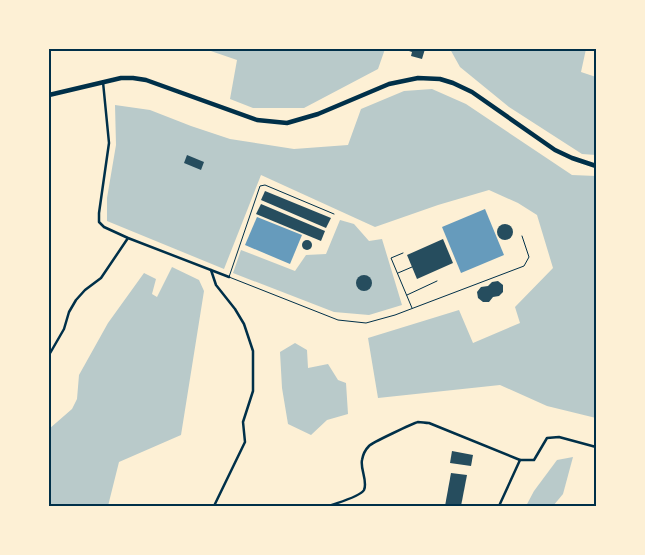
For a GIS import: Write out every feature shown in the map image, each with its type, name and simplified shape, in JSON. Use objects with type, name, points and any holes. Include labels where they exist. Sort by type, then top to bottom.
[{"type":"main road","points":[[49,95],[127,78],[146,80],[257,120],[287,123],[318,114],[389,84],[418,78],[430,78],[453,83],[472,92],[554,150],[596,166]]},
{"type":"street","points":[[103,82],[109,142],[99,213],[100,222],[104,227],[128,238],[229,277]]},
{"type":"street","points":[[49,354],[64,329],[69,312],[76,300],[85,290],[101,278],[128,238]]},
{"type":"street","points":[[211,270],[216,285],[244,324],[254,351],[253,391],[243,422],[245,442],[214,506]]},
{"type":"street","points":[[329,506],[359,495],[363,491],[365,484],[362,462],[364,452],[370,444],[390,436],[413,423],[429,424],[520,460],[534,460],[547,438],[558,436],[596,447]]},
{"type":"street","points":[[498,506],[520,460]]},
{"type":"lane","points":[[334,214],[265,185],[260,186],[229,277],[338,320],[366,322],[394,315],[524,266],[529,258],[522,236]]},
{"type":"lane","points":[[403,253],[391,258],[412,308]]},
{"type":"lane","points":[[398,274],[412,267]]},
{"type":"lane","points":[[407,295],[437,281]]},
{"type":"shaded area","points":[[205,49],[385,49],[378,69],[304,108],[253,108],[230,99],[237,60]]},
{"type":"shaded area","points":[[450,49],[586,49],[581,72],[596,77],[596,155],[582,154],[509,107],[460,67]]},
{"type":"shaded area","points":[[432,89],[466,104],[572,175],[596,176],[596,418],[547,406],[500,385],[378,398],[368,338],[459,310],[473,343],[520,323],[515,307],[553,268],[537,215],[518,203],[489,190],[375,227],[261,175],[224,269],[107,221],[107,198],[116,145],[115,105],[150,110],[230,139],[294,149],[348,145],[361,109],[404,91]]},
{"type":"shaded area","points":[[340,220],[354,224],[369,241],[382,239],[402,305],[369,315],[334,312],[233,273],[241,250],[295,271],[306,255],[326,254]]},
{"type":"shaded area","points":[[172,267],[199,280],[204,291],[181,435],[119,462],[108,506],[49,506],[49,429],[72,409],[77,399],[79,375],[108,323],[144,273],[156,279],[152,294],[157,297]]},
{"type":"shaded area","points":[[295,343],[307,350],[308,368],[328,364],[338,380],[346,383],[348,414],[327,420],[311,435],[288,424],[282,388],[280,352]]},
{"type":"shaded area","points":[[573,457],[563,494],[553,506],[526,506],[534,491],[557,460]]},
{"type":"water","points":[[485,209],[504,255],[461,273],[442,227]]},
{"type":"water","points":[[257,217],[302,235],[290,264],[245,245]]},
{"type":"building","points":[[410,49],[425,49],[422,59],[411,56],[412,52],[409,51]]},
{"type":"building","points":[[187,155],[204,162],[201,170],[184,163]]},
{"type":"building","points":[[265,191],[331,218],[326,228],[261,200]]},
{"type":"building","points":[[261,204],[325,231],[321,241],[256,214]]},
{"type":"building","points":[[505,224],[511,226],[513,232],[511,238],[505,240],[499,238],[497,232],[499,226]]},
{"type":"building","points":[[443,239],[453,263],[417,279],[407,255]]},
{"type":"building","points":[[305,240],[309,240],[312,245],[311,249],[305,250],[302,247],[302,243]]},
{"type":"building","points":[[364,275],[370,277],[372,283],[370,289],[364,291],[358,289],[356,283],[358,277]]},
{"type":"building","points":[[498,281],[503,285],[503,292],[499,296],[493,297],[489,302],[483,302],[478,298],[477,292],[481,287]]},
{"type":"building","points":[[452,451],[473,455],[471,466],[450,463]]},
{"type":"building","points":[[451,473],[467,475],[461,506],[445,506]]}]
